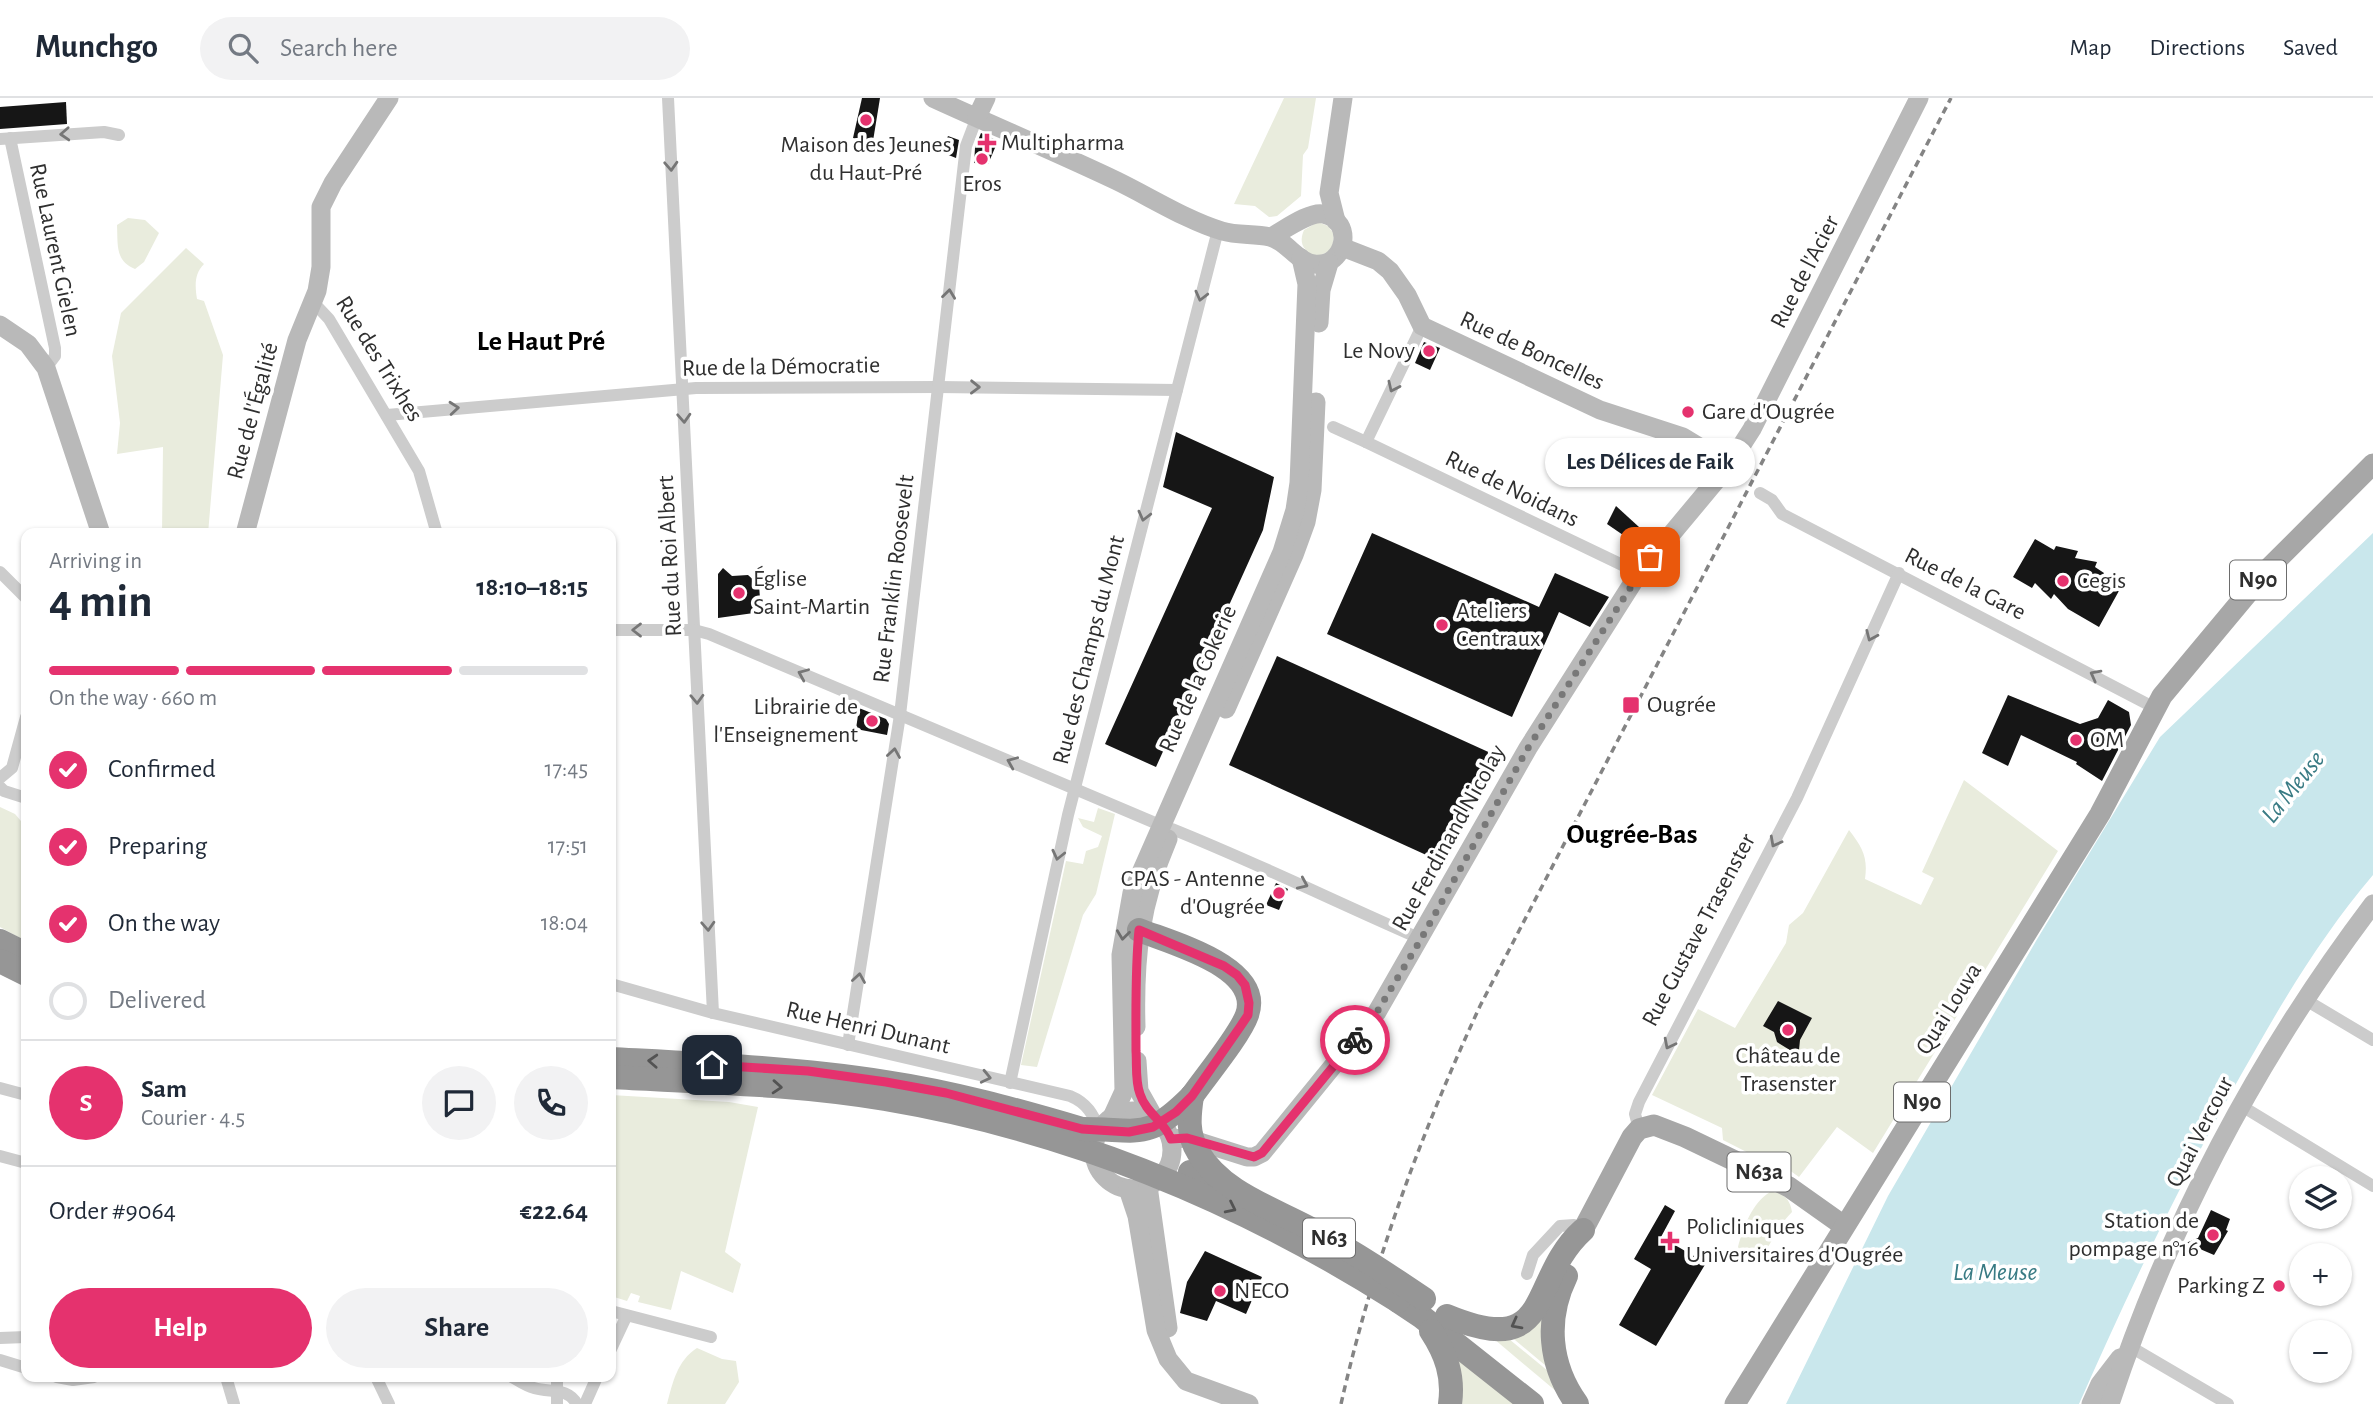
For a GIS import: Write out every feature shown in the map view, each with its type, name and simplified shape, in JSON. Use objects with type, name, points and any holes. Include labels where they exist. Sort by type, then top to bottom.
[{"type":"highway","points":[[1091,1130],[1129,1132],[1153,1127],[1176,1112],[1192,1096],[1248,1015],[1249,1003],[1245,985],[1237,975],[1224,966],[1139,930]]},
{"type":"highway","points":[[0,941],[21,952]]},
{"type":"highway","points":[[0,961],[21,972]]},
{"type":"highway","name":"N63","points":[[616,1059],[808,1071],[886,1082],[946,1093],[1091,1130],[1228,1187],[1322,1235],[1413,1305],[1532,1404]]},
{"type":"highway","name":"N63","points":[[616,1077],[807,1089],[896,1101],[1012,1126],[1082,1148],[1219,1202],[1413,1305],[1447,1316],[1551,1404]]},
{"type":"highway","points":[[1192,1096],[1188,1120],[1191,1137],[1206,1164],[1228,1187]]},
{"type":"highway","points":[[1447,1316],[1492,1331],[1520,1323],[1537,1305],[1570,1242],[1583,1230]]},
{"type":"highway","points":[[1577,1404],[1561,1379],[1552,1337],[1559,1293],[1582,1248],[1583,1230]]},
{"type":"highway","points":[[1413,1305],[1443,1349],[1452,1384],[1450,1404]]},
{"type":"main road","name":"Rue des Trixhes","points":[[314,303],[321,267],[321,207],[333,183],[389,98]]},
{"type":"main road","points":[[933,98],[1218,230],[1271,237],[1317,265],[1329,263],[1342,247],[1343,233],[1336,221],[1329,193],[1343,98]]},
{"type":"main road","points":[[976,117],[986,98]]},
{"type":"main road","points":[[1299,256],[1292,239],[1316,192],[1330,98]]},
{"type":"main road","name":"Rue de l'Acier","points":[[1729,465],[1752,429],[1796,345],[1919,98]]},
{"type":"main road","points":[[1271,237],[1302,220],[1323,214],[1336,221]]},
{"type":"main road","name":"Rue de Boncelles","points":[[1342,247],[1378,261],[1390,271],[1407,295],[1422,326],[1600,410],[1683,436],[1729,465]]},
{"type":"main road","name":"Rue de la Cokerie","points":[[1171,1139],[1143,1102],[1137,1084],[1135,1003],[1139,930],[1166,827],[1282,552],[1295,510],[1299,483],[1307,296],[1306,277],[1299,256]]},
{"type":"main road","name":"Rue de la Cokerie","points":[[1113,1115],[1124,1087],[1123,933],[1132,893],[1166,827],[1294,555],[1306,522],[1313,473],[1320,299],[1329,263]]},
{"type":"main road","name":"Rue de l'Égalité","points":[[248,528],[297,340],[305,316],[314,303]]},
{"type":"main road","points":[[0,325],[28,344],[46,368],[99,528]]},
{"type":"main road","name":"N90","points":[[2155,708],[2192,656],[2267,570],[2373,464]]},
{"type":"main road","name":"Rue Ferdinand Nicolay","points":[[1171,1139],[1187,1138],[1247,1157],[1262,1153],[1377,1012],[1528,748],[1639,573],[1729,465]]},
{"type":"main road","name":"Quai Louva","points":[[1735,1404],[2100,814],[2155,708]]},
{"type":"main road","name":"Quai Vercour","points":[[2110,1404],[2129,1346],[2172,1241],[2240,1105],[2304,999],[2373,904]]},
{"type":"main road","points":[[1153,1116],[1133,1110],[1113,1115],[1091,1130],[1098,1168],[1107,1180],[1138,1187],[1167,1170],[1172,1150],[1171,1139]]},
{"type":"main road","name":"N63a","points":[[1639,1129],[1654,1125],[1668,1130],[1789,1186],[1844,1226]]},
{"type":"main road","name":"Rue Gustave Trasenster","points":[[1583,1230],[1632,1137],[1639,1129]]},
{"type":"main road","points":[[1138,1187],[1169,1331],[1182,1358],[1206,1387],[1249,1404]]},
{"type":"main road","points":[[2091,1404],[2100,1384],[2129,1346]]},
{"type":"street","name":"Rue du Roi Albert","points":[[668,98],[713,1013]]},
{"type":"street","name":"Rue Franklin Roosevelt","points":[[848,1045],[900,715],[966,146],[976,117]]},
{"type":"street","points":[[5,138],[104,132],[119,135]]},
{"type":"street","name":"Rue Laurent Gielen","points":[[5,138],[55,348],[55,356],[46,368]]},
{"type":"street","name":"Rue des Champs du Mont","points":[[1010,1083],[1054,873],[1218,230]]},
{"type":"street","name":"Rue des Trixhes","points":[[314,303],[329,319],[419,471],[435,528]]},
{"type":"street","points":[[1366,442],[1422,326]]},
{"type":"street","name":"Rue de la Démocratie","points":[[387,415],[683,389],[938,387],[1177,390]]},
{"type":"street","name":"Rue de Noidans","points":[[1333,427],[1639,573]]},
{"type":"street","name":"Rue de la Gare","points":[[1760,493],[1772,500],[1782,514],[2155,708]]},
{"type":"street","points":[[0,572],[21,593]]},
{"type":"street","name":"Rue Gustave Trasenster","points":[[1639,1129],[1635,1114],[1639,1102],[1797,798],[1899,573]]},
{"type":"street","points":[[616,630],[695,630],[1312,888],[1351,909],[1421,939]]},
{"type":"street","points":[[0,778],[12,768],[21,735]]},
{"type":"street","points":[[0,786],[4,791],[21,796]]},
{"type":"street","name":"Rue Henri Dunant","points":[[616,985],[713,1013],[1056,1092],[1082,1101],[1091,1112],[1091,1130]]},
{"type":"street","points":[[2304,999],[2373,1040]]},
{"type":"street","points":[[0,1088],[21,1094]]},
{"type":"street","points":[[2240,1105],[2373,1186]]},
{"type":"street","points":[[0,1156],[21,1162]]},
{"type":"street","points":[[1527,1274],[1533,1255],[1560,1226],[1574,1225],[1583,1230]]},
{"type":"street","points":[[616,1313],[711,1337]]},
{"type":"street","points":[[616,1338],[626,1317]]},
{"type":"street","points":[[0,1338],[21,1337]]},
{"type":"street","points":[[2129,1346],[2228,1404]]},
{"type":"street","points":[[0,1360],[21,1366]]},
{"type":"street","points":[[227,1382],[234,1404]]},
{"type":"street","points":[[378,1382],[389,1404]]},
{"type":"street","points":[[523,1382],[558,1398],[570,1394],[577,1404]]},
{"type":"street","points":[[585,1404],[595,1382]]},
{"type":"shaded area","points":[[1284,98],[1316,98],[1308,148],[1303,155],[1301,196],[1277,216],[1269,217],[1255,206],[1234,204]]},
{"type":"shaded area","points":[[128,218],[145,220],[159,233],[144,262],[135,269],[124,262],[118,246],[117,225]]},
{"type":"shaded area","points":[[1318,222],[1328,226],[1334,234],[1332,250],[1316,257],[1305,250],[1302,239],[1304,230]]},
{"type":"shaded area","points":[[186,248],[204,264],[197,276],[197,299],[204,301],[223,355],[209,528],[162,528],[163,447],[117,454],[120,423],[112,356],[121,313]]},
{"type":"shaded area","points":[[1964,780],[2058,851],[1873,1153],[1837,1127],[1799,1177],[1785,1167],[1780,1169],[1723,1140],[1722,1128],[1652,1095],[1698,1009],[1735,1028],[1786,943],[1789,925],[1803,913],[1849,830],[1863,853],[1865,879],[1921,905],[1934,878],[1922,872]]},
{"type":"shaded area","points":[[0,807],[15,814],[21,821],[21,938],[0,927]]},
{"type":"shaded area","points":[[1098,808],[1115,814],[1096,894],[1083,915],[1037,1067],[1021,1065],[1066,861],[1083,864],[1086,851],[1098,847],[1102,836],[1083,827],[1078,818],[1094,822]]},
{"type":"shaded area","points":[[616,1095],[729,1102],[758,1107],[725,1252],[741,1264],[733,1293],[681,1271],[671,1310],[638,1302],[640,1296],[631,1293],[627,1301],[616,1298]]},
{"type":"shaded area","points":[[1770,1192],[1785,1197],[1792,1212],[1761,1256],[1751,1260],[1738,1247],[1753,1209]]},
{"type":"shaded area","points":[[1557,1284],[1546,1366],[1509,1335]]},
{"type":"shaded area","points":[[1503,1334],[1548,1371],[1557,1392],[1494,1339]]},
{"type":"shaded area","points":[[697,1348],[722,1359],[736,1361],[739,1382],[725,1404],[667,1404],[680,1366]]},
{"type":"shaded area","points":[[1456,1357],[1514,1404],[1458,1404]]},
{"type":"water","name":"La Meuse","points":[[2373,533],[2373,875],[2311,958],[2232,1090],[2163,1223],[2079,1404],[1786,1404],[1888,1196],[2036,941],[2160,737]]},
{"type":"building","name":"Maison des Jeunes du Haut-Pré","points":[[862,98],[880,98],[873,141],[853,138]]},
{"type":"building","points":[[66,102],[67,124],[0,129],[0,107]]},
{"type":"building","points":[[981,133],[998,141],[988,164],[974,163],[975,148]]},
{"type":"building","points":[[948,136],[959,140],[956,158],[941,152]]},
{"type":"building","name":"Le Novy","points":[[1424,342],[1440,348],[1430,370],[1415,363]]},
{"type":"building","points":[[1176,432],[1274,477],[1263,530],[1156,767],[1105,744],[1212,508],[1163,487]]},
{"type":"building","points":[[1616,506],[1651,538],[1642,548],[1607,524]]},
{"type":"building","name":"Ateliers Centraux","points":[[1372,533],[1539,607],[1555,573],[1609,597],[1590,627],[1559,612],[1512,717],[1327,634]]},
{"type":"building","name":"Cegis","points":[[2035,539],[2054,550],[2056,546],[2078,551],[2075,558],[2097,562],[2095,567],[2104,573],[2102,578],[2120,589],[2099,627],[2068,609],[2054,594],[2051,599],[2035,583],[2032,588],[2013,577]]},
{"type":"building","name":"Église Saint-Martin","points":[[723,568],[732,576],[748,575],[759,585],[761,612],[718,618],[718,574]]},
{"type":"building","points":[[1277,656],[1495,755],[1446,864],[1229,765]]},
{"type":"building","name":"OM","points":[[2008,695],[2080,724],[2098,718],[2108,700],[2129,712],[2131,725],[2102,781],[2076,764],[2077,762],[2021,735],[2008,766],[1982,753]]},
{"type":"building","name":"Librairie de l'Enseignement","points":[[859,708],[886,719],[889,724],[887,735],[856,729]]},
{"type":"building","name":"CPAS - Antenne d'Ougrée","points":[[1276,883],[1288,889],[1279,910],[1266,905]]},
{"type":"building","name":"Château de Trasenster","points":[[1778,1001],[1812,1018],[1800,1040],[1799,1050],[1793,1052],[1777,1042],[1774,1032],[1763,1026]]},
{"type":"building","points":[[1665,1205],[1675,1211],[1661,1237],[1706,1263],[1656,1346],[1619,1325],[1651,1269],[1634,1259]]},
{"type":"building","name":"Station de pompage n°16","points":[[2211,1210],[2230,1219],[2226,1230],[2228,1231],[2214,1255],[2186,1243],[2198,1238]]},
{"type":"building","name":"NECO","points":[[1205,1251],[1262,1277],[1246,1314],[1216,1301],[1207,1321],[1180,1313],[1187,1282]]},
{"type":"railway","points":[[1341,1404],[1368,1301],[1400,1201],[1437,1103],[1480,1006],[1951,98]]},
{"type":"way so far","points":[[1355,1040],[1377,1012],[1421,939],[1528,748],[1650,557]]},
{"type":"place","name":"Maison des Jeunes du Haut-Pré","points":[[866,120]]},
{"type":"place","name":"Multipharma","points":[[987,143]]},
{"type":"place","name":"Eros","points":[[982,159]]},
{"type":"place","name":"Le Novy","points":[[1429,351]]},
{"type":"place","name":"Gare d'Ougrée","points":[[1688,412]]},
{"type":"place","name":"Les Délices de Faik","points":[[1650,557]]},
{"type":"place","name":"Cegis","points":[[2063,581]]},
{"type":"place","name":"Église Saint-Martin","points":[[739,593]]},
{"type":"place","name":"Ateliers Centraux","points":[[1442,625]]},
{"type":"place","name":"Ougrée","points":[[1631,705]]},
{"type":"place","name":"Librairie de l'Enseignement","points":[[872,721]]},
{"type":"place","name":"OM","points":[[2076,740]]},
{"type":"place","name":"CPAS - Antenne d'Ougrée","points":[[1279,893]]},
{"type":"place","name":"Château de Trasenster","points":[[1788,1030]]},
{"type":"place","name":"Station de pompage n°16","points":[[2213,1235]]},
{"type":"place","name":"Policliniques Universitaires d'Ougrée","points":[[1670,1241]]},
{"type":"place","name":"Parking Z","points":[[2279,1286]]},
{"type":"place","name":"NECO","points":[[1220,1291]]},
{"type":"district","name":"Le Haut Pré","points":[[541,342]]},
{"type":"district","name":"Ougrée-Bas","points":[[1632,835]]},
{"type":"route","points":[[712,1065],[808,1071],[886,1082],[1017,1110],[1082,1129],[1129,1132],[1153,1127],[1165,1121],[1192,1096],[1248,1015],[1249,1003],[1245,985],[1224,966],[1139,930],[1135,1003],[1138,1087],[1148,1111],[1158,1121],[1168,1132],[1171,1139],[1187,1138],[1247,1157],[1262,1153],[1355,1040]]}]
